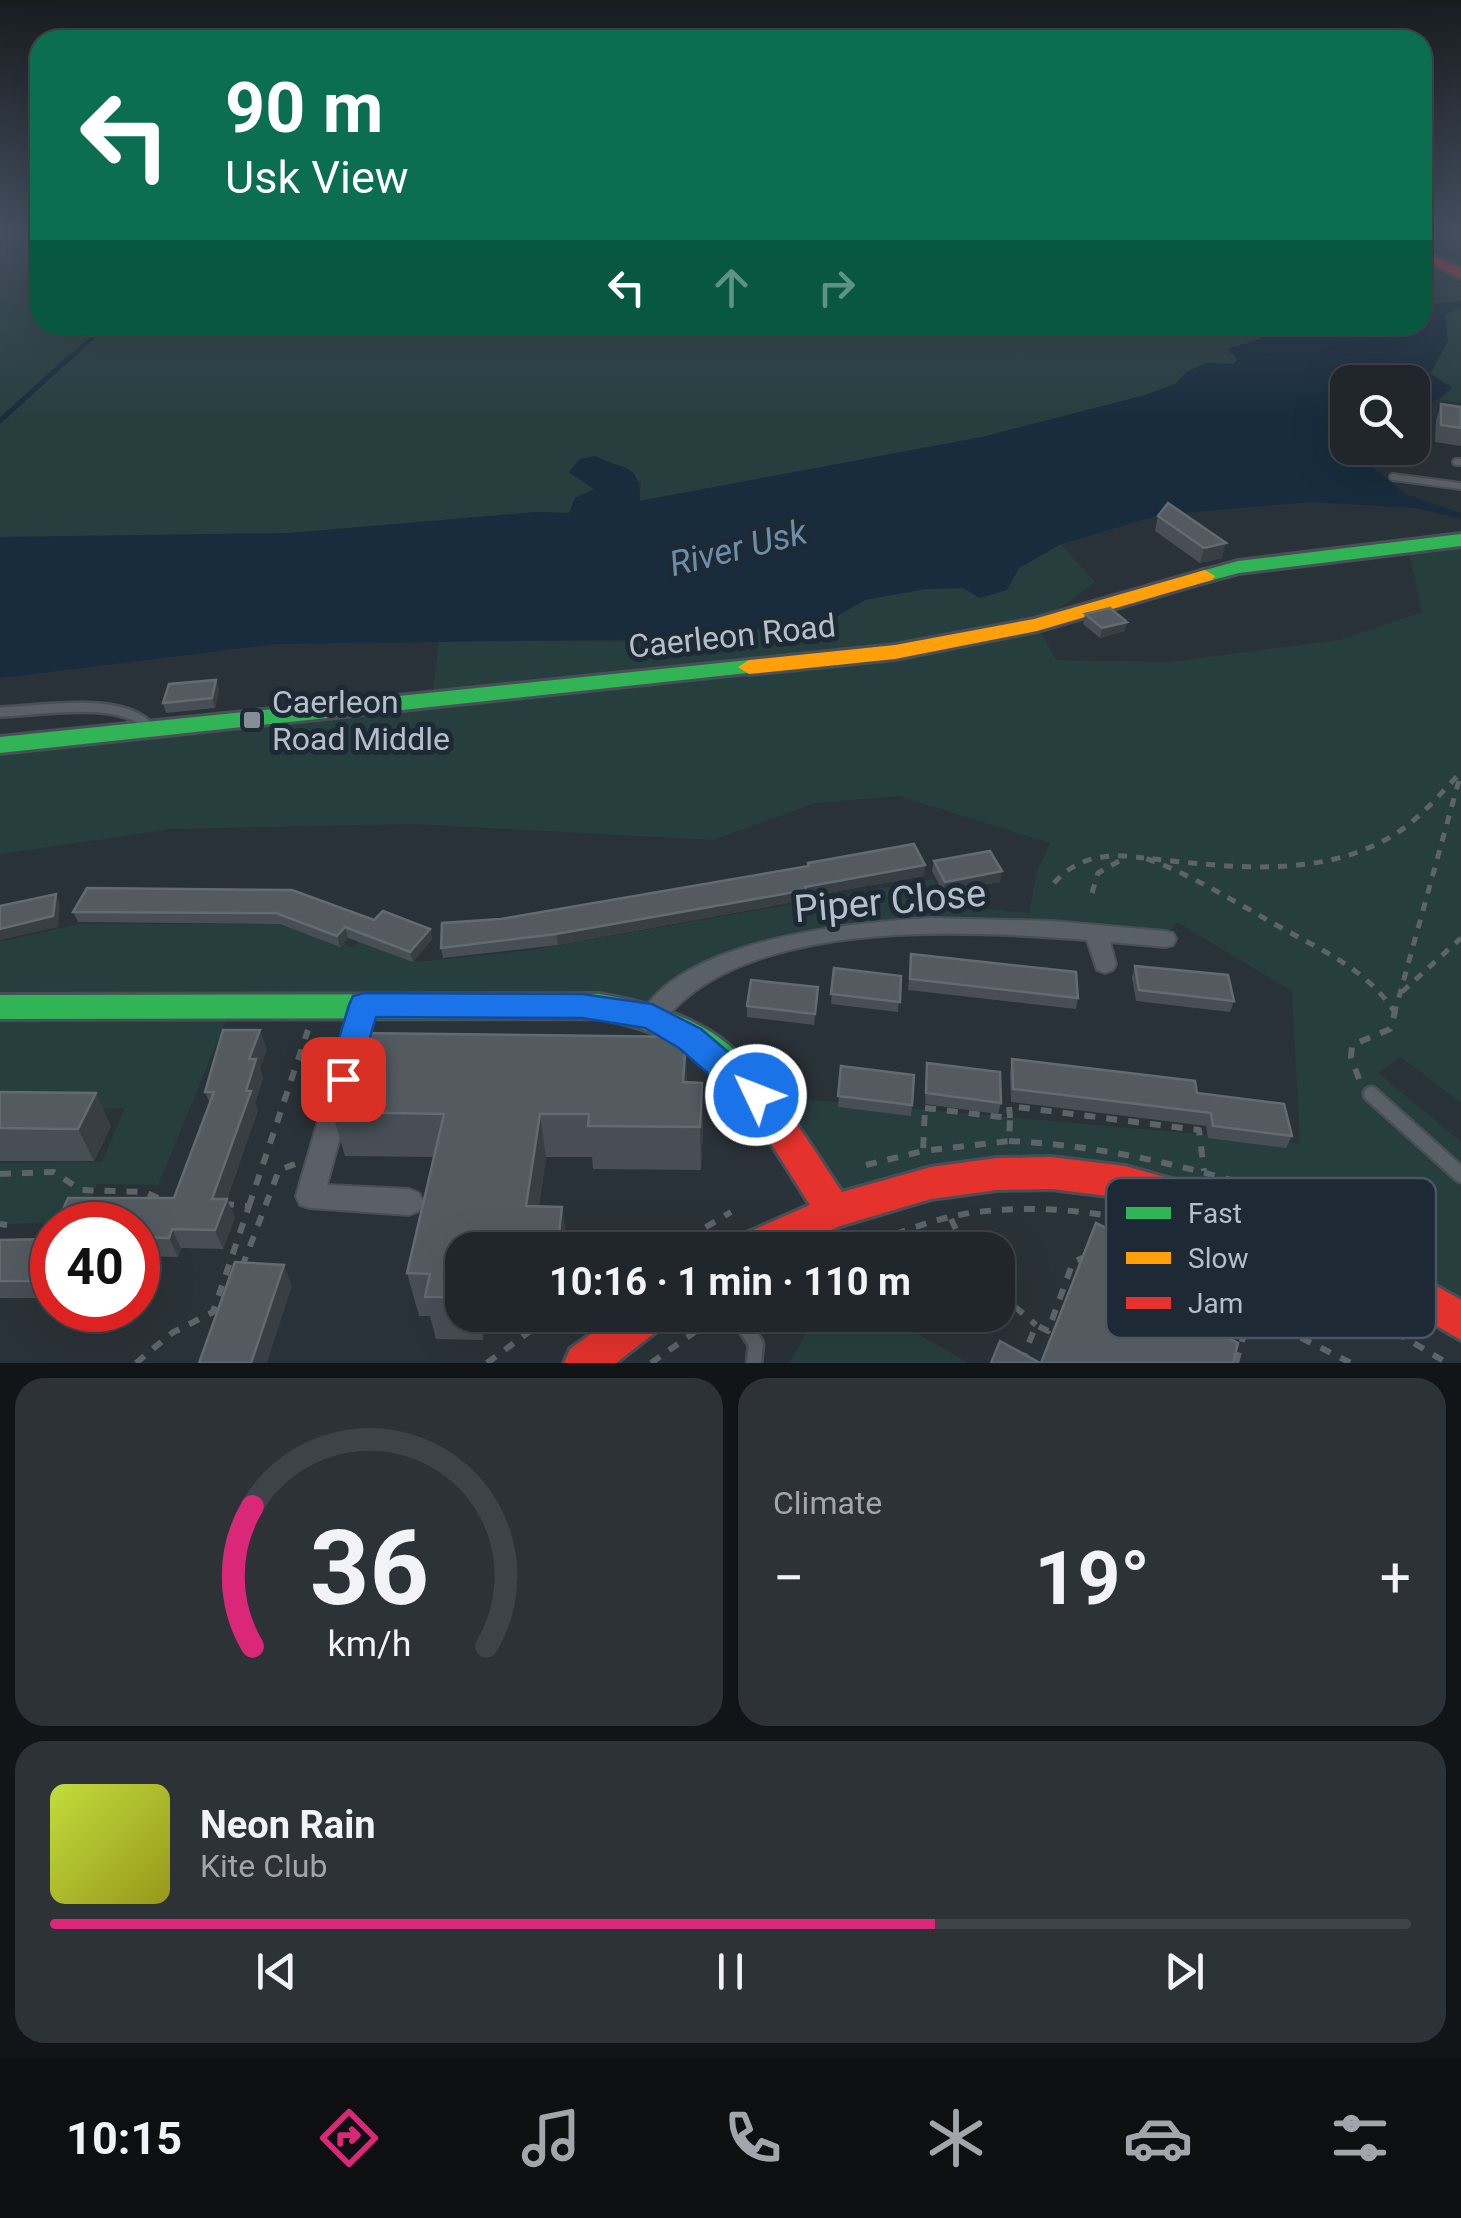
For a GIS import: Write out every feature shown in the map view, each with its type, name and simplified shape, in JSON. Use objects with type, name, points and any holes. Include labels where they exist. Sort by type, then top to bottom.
[{"type":"main road","name":"Caerleon Road","points":[[0,745],[895,652],[1037,625],[1238,567],[1461,540]]},
{"type":"main road","points":[[0,1007],[582,1006],[652,1016],[690,1038],[752,1091],[834,1211]]},
{"type":"main road","points":[[788,1232],[834,1211],[931,1183],[997,1174],[1051,1173],[1106,1180]]},
{"type":"main road","points":[[1436,1306],[1461,1321]]},
{"type":"main road","points":[[584,1363],[625,1332]]},
{"type":"street","name":"Piper Close","points":[[652,1016],[704,974],[792,943],[865,931],[1005,925],[1165,939]]},
{"type":"street","points":[[1096,932],[1105,964]]},
{"type":"street","points":[[364,1005],[310,1196],[409,1202]]},
{"type":"lane","points":[[1393,477],[1461,486]]},
{"type":"lane","points":[[0,712],[113,708],[140,716],[152,729]]},
{"type":"lane","points":[[1371,1094],[1461,1175]]},
{"type":"lane","points":[[748,1332],[756,1344],[754,1363]]},
{"type":"path","points":[[1054,884],[1071,865],[1084,859],[1130,856],[1241,864],[1334,861],[1402,830],[1461,772]]},
{"type":"path","points":[[1371,1094],[1354,1069],[1352,1046],[1361,1038],[1390,1029],[1396,1014],[1461,772]]},
{"type":"path","points":[[1092,892],[1098,873],[1130,856]]},
{"type":"path","points":[[1144,858],[1209,884],[1347,963],[1372,981],[1396,1014]]},
{"type":"path","points":[[1402,992],[1461,938]]},
{"type":"path","points":[[136,1363],[152,1345],[176,1328],[213,1312],[314,1006]]},
{"type":"path","points":[[866,1165],[966,1143],[1009,1141],[1010,1106],[1198,1130],[1204,1171]]},
{"type":"path","points":[[923,1152],[925,1108],[1010,1118]]},
{"type":"path","points":[[238,1276],[280,1170],[322,1152]]},
{"type":"path","points":[[0,1174],[54,1172],[81,1190],[145,1192],[162,1200]]},
{"type":"path","points":[[216,1204],[249,1206]]},
{"type":"path","points":[[910,1232],[970,1214],[1040,1209],[1106,1217]]},
{"type":"path","points":[[698,1232],[731,1212]]},
{"type":"path","points":[[951,1219],[957,1232]]},
{"type":"path","points":[[1015,1307],[1048,1331],[1073,1262],[1088,1256]]},
{"type":"path","points":[[1021,1363],[1036,1325]]},
{"type":"path","points":[[487,1363],[529,1332]]},
{"type":"path","points":[[651,1363],[696,1332]]},
{"type":"path","points":[[1236,1363],[1243,1338]]},
{"type":"path","points":[[1301,1338],[1351,1363]]},
{"type":"path","points":[[1407,1338],[1447,1363]]},
{"type":"green space","points":[[0,292],[30,292],[30,335],[1262,338],[1228,349],[1238,359],[1234,364],[1207,363],[1186,372],[1176,383],[1142,396],[982,437],[639,501],[641,482],[595,456],[580,459],[569,473],[595,489],[570,513],[537,512],[289,533],[0,537]]},
{"type":"green space","points":[[1432,292],[1461,292],[1461,301],[1432,304]]},
{"type":"green space","points":[[1461,307],[1461,403],[1439,400],[1452,388],[1430,374],[1448,341],[1445,315]]},
{"type":"green space","points":[[1461,540],[1461,1103],[1401,1057],[1378,1073],[1461,1142],[1461,1321],[1436,1307],[1436,1178],[1106,1178],[1106,1186],[1051,1173],[834,1211],[756,1095],[1300,1143],[1292,991],[1177,922],[1165,939],[1058,928],[865,931],[740,959],[652,1016],[232,1006],[158,1185],[97,1184],[89,1202],[30,1202],[30,1223],[0,1224],[0,1163],[102,1162],[125,1108],[0,1113],[0,942],[79,924],[291,924],[354,948],[361,940],[418,962],[533,950],[933,879],[943,894],[974,888],[988,909],[1029,913],[1037,872],[1050,843],[899,796],[815,803],[713,840],[414,824],[172,829],[0,854],[0,745],[432,700],[439,639],[614,642],[677,639],[718,629],[775,629],[796,620],[834,618],[865,600],[925,589],[963,588],[1019,568],[1061,544],[1095,582],[1037,625],[1056,660],[1169,662],[1340,640],[1422,612],[1408,548]]},
{"type":"green space","points":[[806,1332],[915,1332],[969,1363],[789,1363]]},
{"type":"water","name":"River Usk","points":[[1461,301],[1461,307],[1445,315],[1448,341],[1430,373],[1430,365],[1330,365],[1330,465],[1376,465],[1373,467],[1405,494],[1461,513],[1461,519],[1416,508],[1311,502],[1160,515],[1061,544],[1019,568],[1007,590],[980,598],[963,588],[925,589],[865,600],[834,618],[796,620],[776,629],[718,629],[677,639],[277,644],[0,678],[0,537],[289,533],[537,512],[569,513],[575,498],[594,489],[569,472],[580,459],[595,456],[629,470],[637,480],[640,501],[982,437],[1142,396],[1176,384],[1186,372],[1207,363],[1234,364],[1237,359],[1227,349],[1261,339],[1259,335],[1432,335],[1432,304]]},
{"type":"water","points":[[1430,373],[1452,388],[1430,404]]},
{"type":"building","points":[[1441,404],[1461,407],[1461,428],[1441,425]]},
{"type":"building","points":[[1168,503],[1226,543],[1204,548],[1158,516]]},
{"type":"building","points":[[1110,608],[1127,622],[1102,628],[1085,614]]},
{"type":"building","points":[[216,680],[212,698],[163,703],[169,684]]},
{"type":"building","points":[[914,844],[925,865],[556,934],[441,948],[442,923],[501,919]]},
{"type":"building","points":[[990,851],[1002,871],[945,882],[934,861]]},
{"type":"building","points":[[87,888],[292,890],[374,920],[383,911],[430,929],[410,952],[345,927],[337,936],[276,913],[73,912]]},
{"type":"building","points":[[56,894],[53,916],[0,929],[0,906]]},
{"type":"building","points":[[911,954],[1076,972],[1078,998],[910,979]]},
{"type":"building","points":[[1135,966],[1228,975],[1234,1001],[1139,990]]},
{"type":"building","points":[[834,968],[901,976],[900,1002],[831,994]]},
{"type":"building","points":[[751,980],[818,987],[815,1014],[747,1006]]},
{"type":"building","points":[[223,1030],[260,1030],[249,1059],[256,1059],[246,1091],[251,1091],[212,1199],[227,1199],[215,1230],[172,1229],[169,1238],[160,1238],[160,1202],[66,1202],[68,1198],[174,1198],[214,1092],[205,1092]]},
{"type":"building","points":[[357,1033],[686,1037],[683,1082],[702,1083],[700,1127],[588,1126],[589,1114],[540,1114],[526,1206],[562,1207],[559,1232],[445,1232],[445,1297],[425,1297],[430,1274],[407,1273],[444,1114],[332,1112]]},
{"type":"building","points":[[1012,1059],[1195,1081],[1197,1093],[1284,1104],[1292,1136],[1213,1126],[1211,1113],[1013,1089]]},
{"type":"building","points":[[927,1063],[1000,1072],[1001,1103],[926,1093]]},
{"type":"building","points":[[841,1066],[914,1075],[912,1105],[838,1096]]},
{"type":"building","points":[[0,1092],[96,1093],[78,1129],[0,1128]]},
{"type":"building","points":[[1096,1223],[1106,1228],[1106,1338],[1228,1338],[1238,1343],[1233,1363],[1041,1363]]},
{"type":"building","points":[[30,1239],[30,1281],[0,1281],[0,1240]]},
{"type":"building","points":[[235,1262],[284,1265],[251,1363],[199,1363]]},
{"type":"building","points":[[1000,1341],[1040,1363],[991,1363]]},
{"type":"waterway","points":[[68,360],[95,335]]},
{"type":"waterway","points":[[0,421],[70,357]]},
{"type":"traffic: fast","points":[[1205,576],[1238,567],[1461,540]]},
{"type":"traffic: fast","points":[[0,745],[749,667]]},
{"type":"traffic: fast","points":[[0,1007],[599,1006],[639,1014],[675,1028],[709,1049],[739,1078]]},
{"type":"traffic: slow","points":[[749,667],[895,652],[1037,625],[1205,576]]},
{"type":"traffic: jam","points":[[739,1078],[779,1127],[834,1211]]},
{"type":"traffic: jam","points":[[788,1232],[834,1211],[931,1183],[997,1174],[1051,1173],[1106,1180]]},
{"type":"traffic: jam","points":[[1436,1307],[1461,1321]]},
{"type":"traffic: jam","points":[[584,1363],[625,1332]]},
{"type":"place","name":"Caerleon Road Middle","points":[[252,720]]},
{"type":"route","points":[[343,1079],[364,1005],[582,1006],[652,1016],[690,1038],[756,1095]]}]
